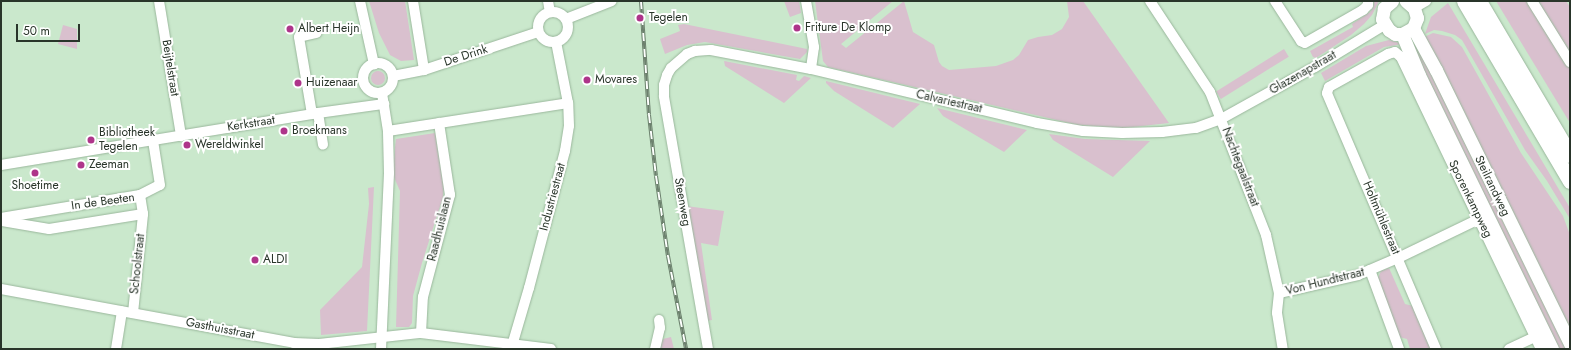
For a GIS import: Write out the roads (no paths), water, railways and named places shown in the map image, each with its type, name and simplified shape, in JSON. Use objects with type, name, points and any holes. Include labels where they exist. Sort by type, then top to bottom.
[{"type":"highway","points":[[1464,1],[1570,181]]},
{"type":"highway","points":[[1479,1],[1570,155]]},
{"type":"main road","points":[[1389,2],[1382,14],[1384,25],[1395,34],[1408,31],[1417,18],[1410,4]]},
{"type":"main road","name":"Steilrandweg","points":[[1408,31],[1436,70],[1570,344]]},
{"type":"main road","name":"Steilrandweg","points":[[1408,31],[1419,75],[1552,349]]},
{"type":"street","name":"Beijtelstraat","points":[[159,1],[181,136]]},
{"type":"street","points":[[360,1],[374,64]]},
{"type":"street","points":[[413,1],[424,70]]},
{"type":"street","points":[[548,1],[550,12]]},
{"type":"street","points":[[566,19],[612,1]]},
{"type":"street","points":[[806,1],[814,47],[811,69]]},
{"type":"street","name":"Nachtegaalstraat","points":[[1150,1],[1210,92],[1222,119],[1266,235],[1279,293],[1277,313],[1284,349]]},
{"type":"street","points":[[1275,1],[1301,41],[1305,43],[1363,10],[1368,5],[1368,1]]},
{"type":"street","points":[[1410,4],[1426,1]]},
{"type":"street","points":[[1532,1],[1570,62]]},
{"type":"street","points":[[550,12],[560,14],[566,19],[568,27],[567,34],[563,39],[556,42],[545,40],[538,32],[540,20],[550,12]]},
{"type":"street","name":"Glazenapstraat","points":[[1222,119],[1315,67],[1384,25]]},
{"type":"street","name":"De Drink","points":[[393,76],[424,70],[538,32]]},
{"type":"street","points":[[317,33],[299,37],[323,145]]},
{"type":"street","name":"Industriestraat","points":[[511,346],[529,288],[566,150],[569,126],[568,103],[556,42]]},
{"type":"street","name":"Calvariestraat","points":[[679,60],[695,51],[711,50],[811,69],[1036,123],[1083,131],[1122,133],[1162,132],[1196,128],[1222,119]]},
{"type":"street","name":"Glazenapstraat","points":[[1329,87],[1388,54],[1395,52]]},
{"type":"street","name":"Sporenkampweg","points":[[1395,52],[1401,57],[1541,349]]},
{"type":"street","name":"Steenweg","points":[[679,60],[667,75],[664,85],[664,96],[708,349]]},
{"type":"street","points":[[379,63],[387,66],[393,76],[391,86],[382,93],[369,90],[364,81],[365,72],[374,64],[379,63]]},
{"type":"street","name":"Holtmühlestraat","points":[[1329,87],[1327,93],[1436,349]]},
{"type":"street","points":[[381,349],[383,337],[389,174],[388,131],[382,93]]},
{"type":"street","points":[[388,131],[568,103]]},
{"type":"street","name":"Kerkstraat","points":[[1,166],[152,140],[384,104]]},
{"type":"street","name":"Raadhuislaan","points":[[421,333],[423,297],[450,195],[439,123]]},
{"type":"street","points":[[140,195],[160,185],[152,140]]},
{"type":"street","name":"In de Beeten","points":[[1,218],[140,195],[143,214],[49,228],[1,221]]},
{"type":"street","name":"Schoolstraat","points":[[133,313],[143,214]]},
{"type":"street","name":"Von Hundtstraat","points":[[1279,293],[1358,275],[1398,258],[1479,218]]},
{"type":"street","points":[[1370,270],[1399,349]]},
{"type":"street","name":"Gasthuisstraat","points":[[1,289],[133,313],[293,346],[421,333],[511,346],[551,349]]},
{"type":"street","points":[[116,349],[122,311]]},
{"type":"street","points":[[655,349],[660,328],[658,320]]},
{"type":"street","points":[[1509,349],[1535,338]]},
{"type":"railway","points":[[641,1],[649,115],[656,176],[668,256],[686,349]]},
{"type":"place","name":"Tegelen","points":[[640,18]]},
{"type":"place","name":"Friture De Klomp","points":[[797,28]]},
{"type":"place","name":"Albert Heijn","points":[[290,29]]},
{"type":"place","name":"Movares","points":[[587,80]]},
{"type":"place","name":"Huizenaar","points":[[298,83]]},
{"type":"place","name":"Broekmans","points":[[284,131]]},
{"type":"place","name":"Bibliotheek Tegelen","points":[[91,140]]},
{"type":"place","name":"Wereldwinkel","points":[[187,145]]},
{"type":"place","name":"Zeeman","points":[[81,165]]},
{"type":"place","name":"Shoetime","points":[[35,173]]},
{"type":"place","name":"ALDI","points":[[255,260]]}]
